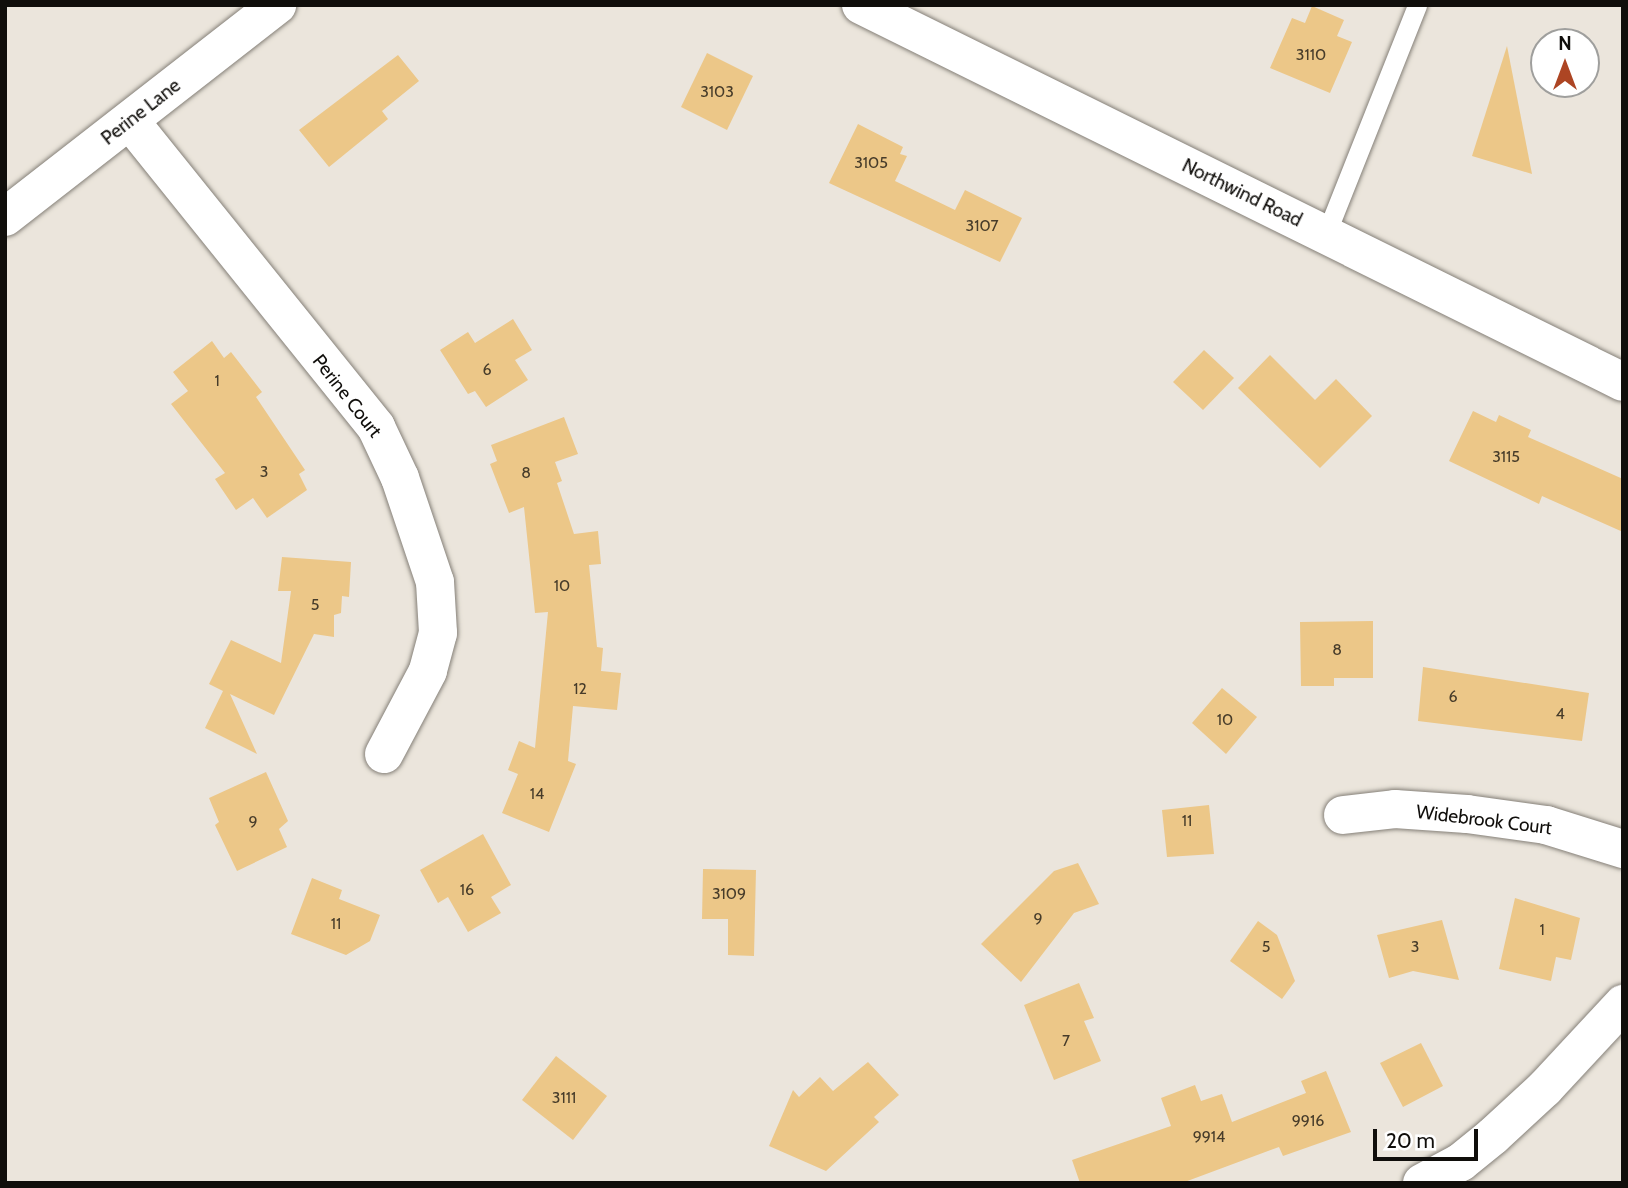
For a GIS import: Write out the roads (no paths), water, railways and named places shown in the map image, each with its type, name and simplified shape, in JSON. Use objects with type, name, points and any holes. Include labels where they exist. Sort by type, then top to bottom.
[{"type":"street","name":"Perine Lane","points":[[5,217],[277,5]]},
{"type":"street","name":"Northwind Road","points":[[861,5],[1623,382]]},
{"type":"street","name":"Perine Court","points":[[130,121],[376,427],[400,478],[435,582],[438,633],[428,671],[384,754]]},
{"type":"street","name":"Widebrook Court","points":[[1343,815],[1395,809],[1466,814],[1546,825],[1623,849]]},
{"type":"street","points":[[1422,1183],[1461,1162],[1493,1136],[1545,1088],[1623,1004]]},
{"type":"lane","points":[[1326,234],[1417,5]]}]
